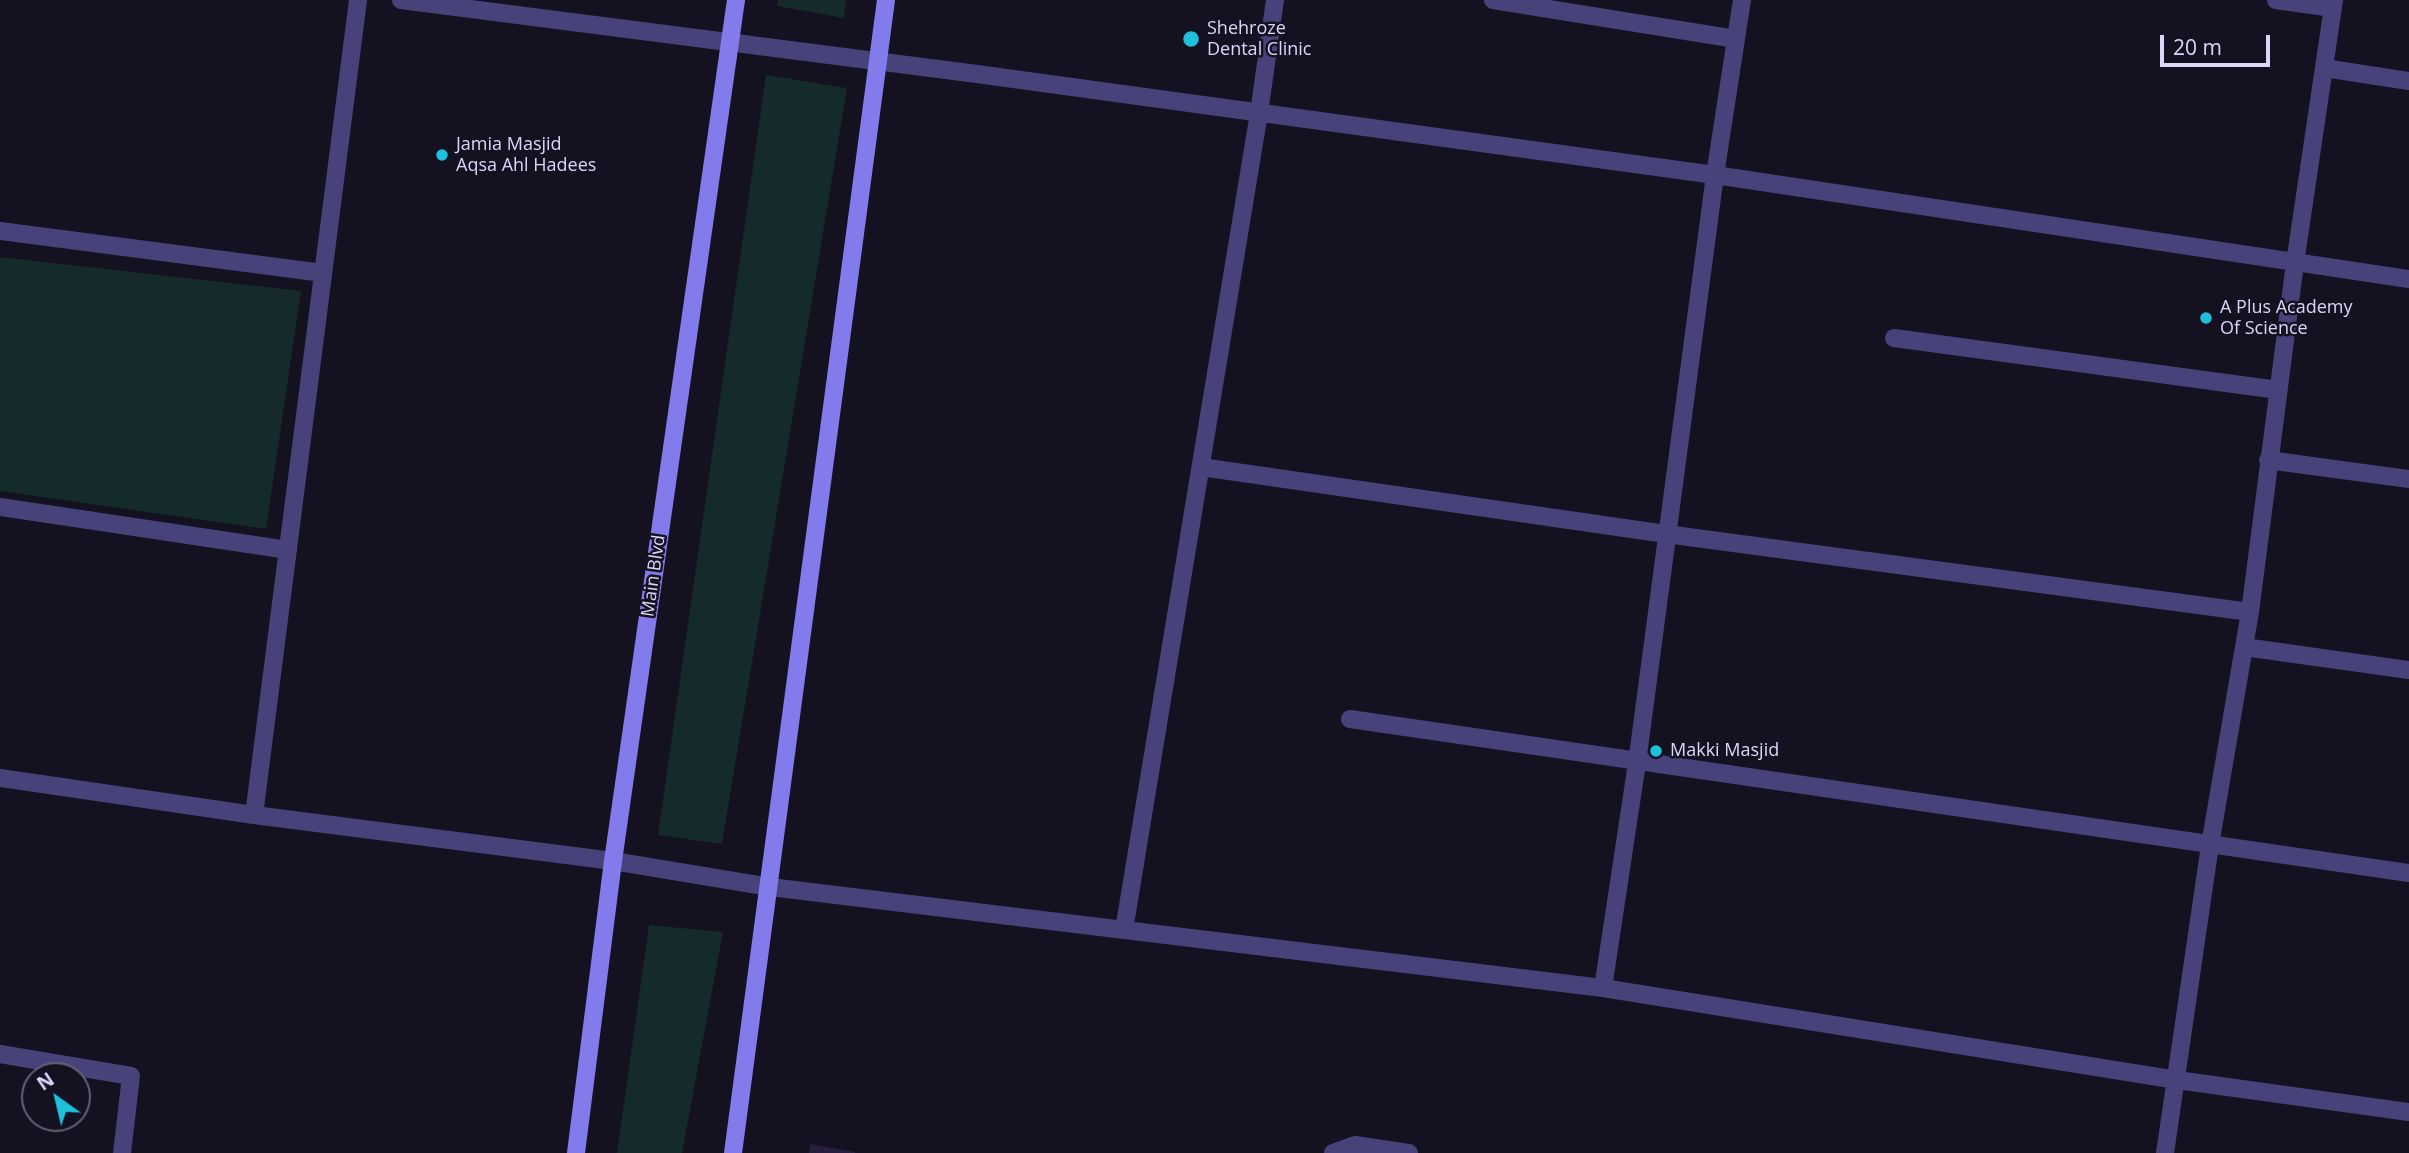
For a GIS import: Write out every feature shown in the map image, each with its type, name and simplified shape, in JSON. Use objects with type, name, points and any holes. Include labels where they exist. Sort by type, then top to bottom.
[{"type":"main road","name":"Main Blvd","points":[[576,1153],[613,861],[736,0]]},
{"type":"main road","points":[[733,1153],[886,0]]},
{"type":"street","points":[[254,815],[358,0]]},
{"type":"street","points":[[401,0],[730,41],[1715,175],[2409,279]]},
{"type":"street","points":[[1124,930],[1259,113],[1275,0]]},
{"type":"street","points":[[1493,0],[1736,39]]},
{"type":"street","points":[[1603,988],[1637,763],[1715,175],[1742,0]]},
{"type":"street","points":[[2165,1153],[2210,845],[2250,612],[2295,263],[2334,4],[2276,0]]},
{"type":"street","points":[[2324,68],[2409,81]]},
{"type":"street","points":[[0,232],[323,273]]},
{"type":"street","points":[[1894,338],[2278,390]]},
{"type":"street","points":[[2269,460],[2409,479]]},
{"type":"street","points":[[1201,467],[1666,534],[2250,612]]},
{"type":"street","points":[[0,507],[288,550]]},
{"type":"street","points":[[2244,646],[2409,670]]},
{"type":"street","points":[[1350,719],[1637,763],[2409,873]]},
{"type":"street","points":[[0,778],[254,815],[613,861],[770,887],[1603,988],[2177,1080],[2409,1112]]},
{"type":"street","points":[[0,1054],[131,1076],[122,1153]]},
{"type":"street","points":[[1333,1153],[1356,1145],[1409,1153]]},
{"type":"green space","points":[[778,0],[846,0],[844,18],[777,6]]},
{"type":"green space","points":[[766,75],[847,88],[722,844],[658,835]]},
{"type":"green space","points":[[0,257],[301,291],[266,529],[0,491]]},
{"type":"green space","points":[[649,925],[723,932],[682,1153],[617,1153]]},
{"type":"building","points":[[810,1144],[855,1152],[855,1153],[809,1153]]},
{"type":"place","name":"Shehroze Dental Clinic","points":[[1191,39]]},
{"type":"place","name":"Jamia Masjid Aqsa Ahl Hadees","points":[[442,155]]},
{"type":"place","name":"A Plus Academy Of Science","points":[[2206,318]]},
{"type":"place","name":"Makki Masjid","points":[[1656,751]]}]
